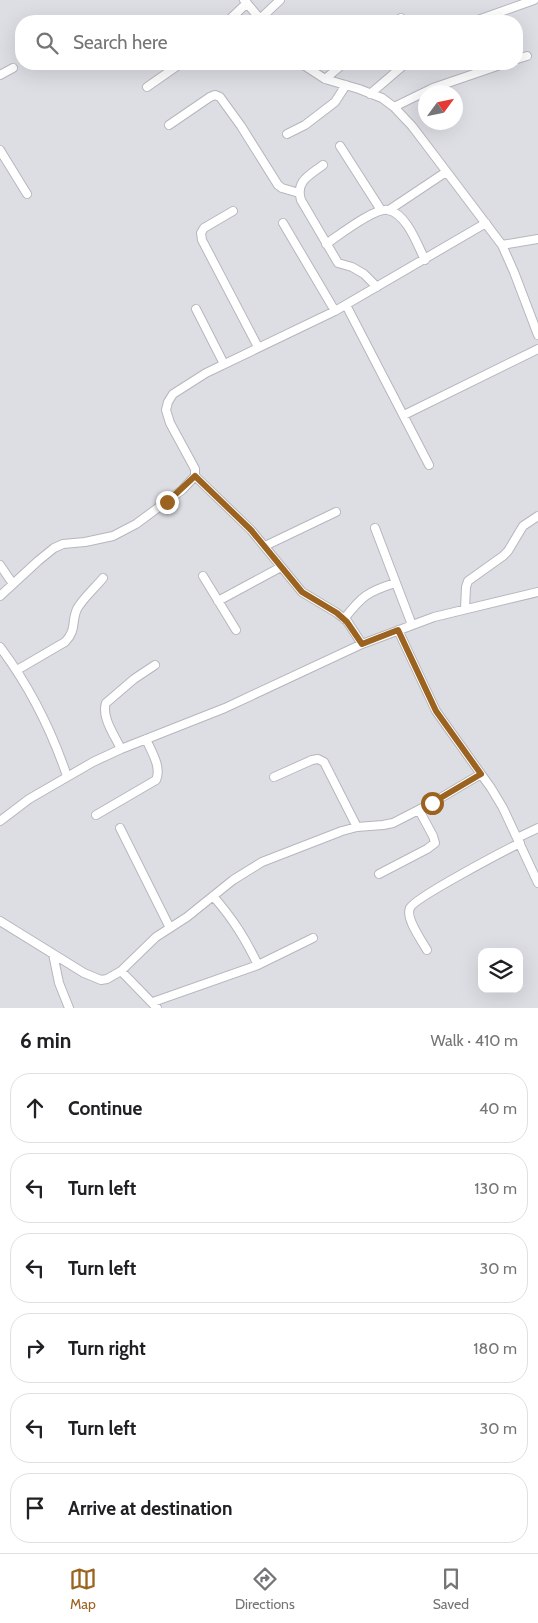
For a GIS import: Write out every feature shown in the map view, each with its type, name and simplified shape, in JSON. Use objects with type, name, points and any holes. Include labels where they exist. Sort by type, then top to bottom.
[{"type":"street","points":[[266,15],[280,0]]},
{"type":"street","points":[[491,15],[534,0]]},
{"type":"street","points":[[234,15],[246,2],[257,15]]},
{"type":"street","points":[[523,57],[527,56]]},
{"type":"street","points":[[0,75],[13,68]]},
{"type":"street","points":[[147,87],[171,70]]},
{"type":"street","points":[[312,70],[325,78],[382,98],[394,107],[412,126],[502,245],[538,334]]},
{"type":"street","points":[[325,78],[335,70]]},
{"type":"street","points":[[370,94],[398,70]]},
{"type":"street","points":[[394,107],[433,88],[486,70]]},
{"type":"street","points":[[287,134],[304,125],[335,102],[346,85]]},
{"type":"street","points":[[169,125],[210,97],[215,95],[220,97],[241,126],[278,185],[299,193]]},
{"type":"street","points":[[340,146],[385,210],[396,214],[404,222],[424,260]]},
{"type":"street","points":[[1,152],[27,194]]},
{"type":"street","points":[[324,165],[303,181],[299,193],[301,200],[338,263],[352,267],[364,274],[377,287]]},
{"type":"street","points":[[326,244],[446,172]]},
{"type":"street","points":[[233,211],[204,228],[202,240],[258,347]]},
{"type":"street","points":[[283,223],[335,311]]},
{"type":"street","points":[[362,644],[344,619],[302,592],[265,546],[195,476],[192,461],[170,423],[166,410],[168,402],[173,394],[182,387],[258,347],[335,311],[486,223]]},
{"type":"street","points":[[502,245],[538,239]]},
{"type":"street","points":[[346,305],[430,464]]},
{"type":"street","points":[[196,309],[224,364]]},
{"type":"street","points":[[404,415],[538,349]]},
{"type":"street","points":[[0,596],[54,548],[63,544],[85,542],[113,536],[130,528],[167,502],[195,476]]},
{"type":"street","points":[[265,546],[336,512]]},
{"type":"street","points":[[465,609],[468,581],[503,556],[523,526],[538,516]]},
{"type":"street","points":[[375,528],[412,625]]},
{"type":"street","points":[[0,565],[13,584]]},
{"type":"street","points":[[218,601],[281,567]]},
{"type":"street","points":[[203,576],[236,630]]},
{"type":"street","points":[[17,670],[65,642],[71,636],[74,631],[77,610],[103,578]]},
{"type":"street","points":[[344,619],[366,594],[374,589],[396,582]]},
{"type":"street","points":[[0,821],[29,799],[67,776],[121,748],[225,708],[362,644],[434,617],[538,592]]},
{"type":"street","points":[[398,630],[436,711],[503,808],[538,882]]},
{"type":"street","points":[[0,647],[17,670],[44,716],[67,776]]},
{"type":"street","points":[[121,748],[105,713],[106,703],[134,679],[155,665]]},
{"type":"street","points":[[96,816],[156,780],[159,774],[158,768],[146,739]]},
{"type":"street","points":[[274,777],[312,760],[318,759],[324,762],[357,827]]},
{"type":"street","points":[[0,921],[84,973],[101,980],[107,979],[121,971],[145,947],[233,880],[262,862],[342,831],[357,827],[393,823],[481,774]]},
{"type":"street","points":[[380,874],[428,849],[435,843],[419,810]]},
{"type":"street","points":[[120,828],[170,928]]},
{"type":"street","points":[[427,950],[409,913],[410,907],[414,902],[538,828]]},
{"type":"street","points":[[214,896],[232,918],[258,965]]},
{"type":"street","points":[[121,971],[155,1005],[258,965],[313,938]]},
{"type":"street","points":[[53,954],[59,983],[69,1008]]},
{"type":"route","points":[[167,502],[195,476],[251,530],[294,584],[310,598],[337,613],[347,622],[362,644],[398,630],[436,711],[481,774],[432,803]]}]
